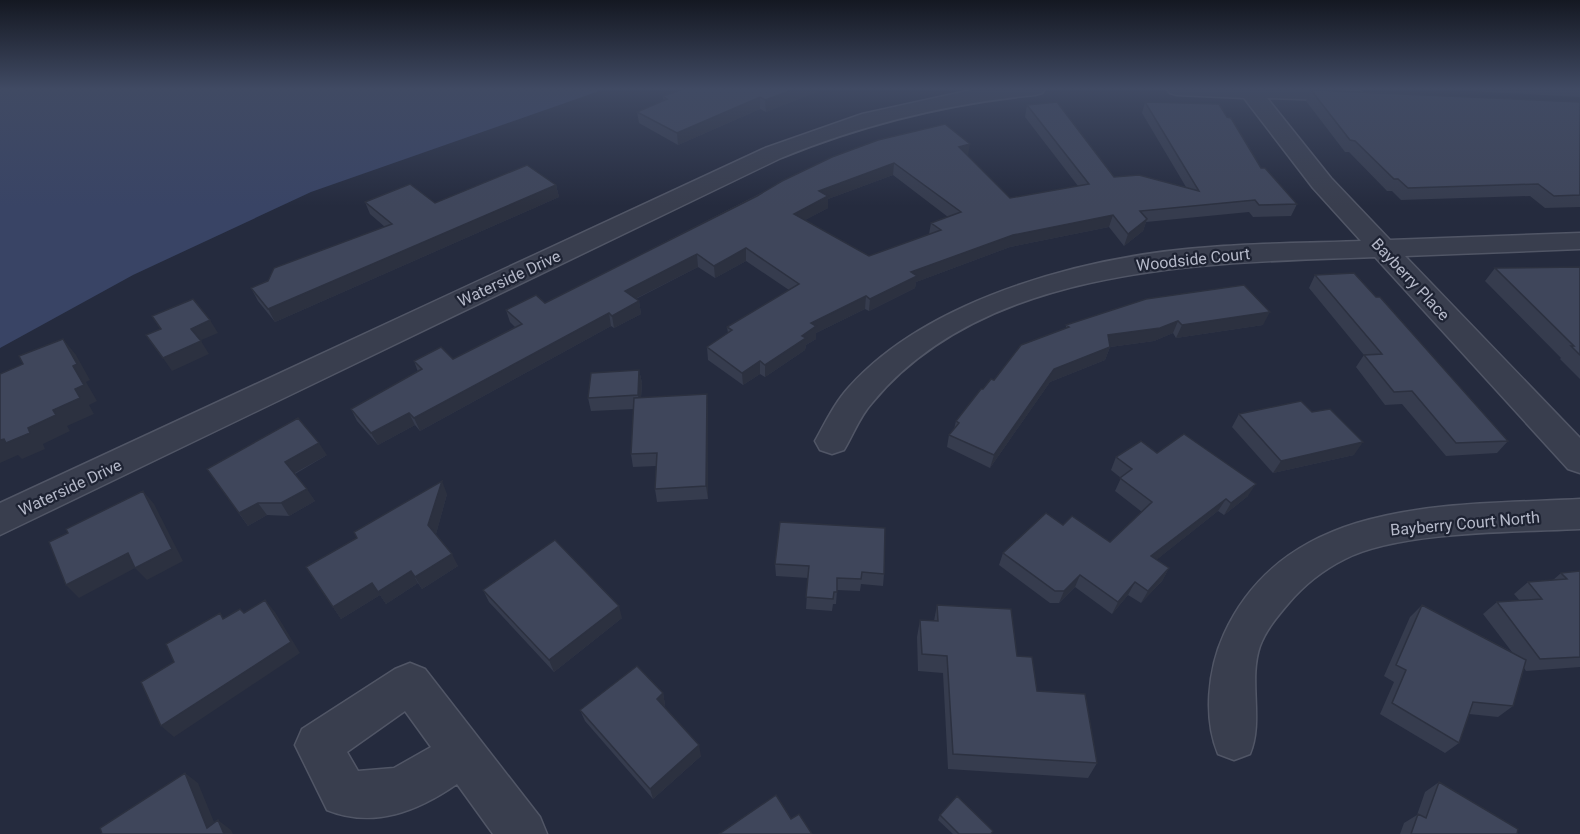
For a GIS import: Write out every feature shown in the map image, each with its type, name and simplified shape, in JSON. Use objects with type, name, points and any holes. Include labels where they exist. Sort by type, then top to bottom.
[{"type":"street","name":"Waterside Drive","points":[[0,520],[773,153],[834,128]]},
{"type":"street","name":"Bayberry Place","points":[[1279,128],[1322,183],[1580,460]]},
{"type":"street","name":"Woodside Court","points":[[832,441],[842,417],[861,391],[885,368],[932,334],[1010,299],[1065,280],[1154,261],[1210,255],[1580,241]]},
{"type":"street","name":"Bayberry Court North","points":[[1234,738],[1232,692],[1235,660],[1251,620],[1274,590],[1305,562],[1341,543],[1395,526],[1580,514]]},
{"type":"street","points":[[462,753],[523,834]]},
{"type":"water","points":[[0,128],[494,128],[311,192],[133,275],[0,348]]},
{"type":"building","points":[[667,128],[689,128],[677,133]]},
{"type":"building","points":[[929,128],[950,128],[970,144],[959,147],[1010,198],[1089,184],[1045,128],[1077,128],[1114,177],[1139,175],[1199,191],[1161,128],[1237,128],[1261,168],[1265,168],[1297,204],[1259,205],[1255,200],[1140,211],[1147,219],[1128,234],[1113,215],[1013,235],[911,272],[917,276],[870,299],[866,296],[811,323],[816,326],[802,336],[806,338],[765,365],[760,361],[742,373],[707,347],[732,330],[727,327],[799,284],[746,248],[714,266],[697,254],[625,291],[639,301],[612,316],[609,313],[414,418],[409,413],[371,433],[351,409],[422,369],[414,361],[441,347],[453,359],[522,324],[506,310],[536,295],[545,303],[757,196],[782,181],[832,157],[878,140]],"holes":[[[894,163],[961,212],[931,223],[941,230],[869,256],[794,214],[828,196],[819,191]]]},
{"type":"building","points":[[1341,128],[1580,128],[1580,195],[1554,196],[1538,184],[1408,188],[1398,179],[1394,179],[1355,141],[1350,140]]},
{"type":"building","points":[[527,165],[556,185],[268,309],[251,288],[268,281],[274,268],[392,224],[365,202],[410,184],[435,203]]},
{"type":"building","points":[[1580,267],[1580,355],[1571,346],[1574,346],[1495,268]]},
{"type":"building","points":[[1354,273],[1376,297],[1380,297],[1508,441],[1456,443],[1412,391],[1394,392],[1364,355],[1382,354],[1315,275]]},
{"type":"building","points":[[1244,285],[1270,312],[1182,325],[1178,321],[1160,328],[1108,335],[1110,347],[1054,369],[994,455],[949,435],[959,423],[956,421],[981,389],[991,379],[994,380],[1021,345],[1069,327],[1066,325],[1146,299]]},
{"type":"building","points":[[193,299],[210,320],[191,329],[201,341],[163,358],[146,335],[161,329],[152,316]]},
{"type":"building","points":[[63,339],[77,364],[73,366],[84,385],[75,389],[80,398],[53,410],[56,415],[28,428],[30,433],[6,443],[4,439],[0,440],[0,374],[23,364],[19,356]]},
{"type":"building","points":[[639,370],[638,395],[588,398],[591,373]]},
{"type":"building","points":[[707,394],[706,486],[655,489],[657,453],[631,454],[634,398]]},
{"type":"building","points":[[1301,401],[1312,412],[1330,409],[1363,442],[1281,461],[1239,414]]},
{"type":"building","points":[[298,418],[319,443],[285,462],[307,489],[281,503],[258,503],[239,513],[207,469]]},
{"type":"building","points":[[1184,434],[1256,484],[1231,503],[1226,499],[1151,556],[1169,568],[1148,591],[1135,582],[1118,602],[1080,575],[1064,591],[1055,591],[1003,553],[1046,513],[1063,525],[1072,516],[1110,542],[1152,502],[1120,478],[1132,469],[1116,457],[1141,441],[1157,453]]},
{"type":"building","points":[[442,481],[428,525],[452,554],[415,577],[411,571],[378,592],[372,583],[333,607],[306,567],[357,538],[354,532]]},
{"type":"building","points":[[143,491],[172,549],[135,568],[128,553],[66,585],[49,542],[68,533],[66,529]]},
{"type":"building","points":[[780,522],[885,528],[884,574],[862,572],[861,579],[837,578],[837,592],[834,592],[833,599],[806,597],[809,566],[775,564]]},
{"type":"building","points":[[555,540],[619,606],[549,660],[483,590]]},
{"type":"building","points":[[1580,571],[1580,657],[1540,659],[1497,602],[1542,599],[1528,582],[1567,579],[1561,573]]},
{"type":"building","points":[[265,600],[291,642],[161,726],[141,682],[174,662],[166,644],[220,613],[223,619],[240,609],[244,613]]},
{"type":"building","points":[[937,605],[1011,609],[1017,656],[1032,657],[1037,691],[1085,694],[1097,763],[953,754],[947,656],[922,654],[920,620],[938,621]]},
{"type":"building","points":[[1422,605],[1526,660],[1513,706],[1473,702],[1459,743],[1392,703],[1406,670],[1396,665]]},
{"type":"building","points":[[637,666],[663,693],[657,699],[699,745],[650,789],[580,710]]},
{"type":"building","points":[[185,773],[207,828],[218,820],[224,834],[102,834],[100,828]]},
{"type":"building","points":[[1439,782],[1518,829],[1517,834],[1411,834],[1418,814],[1426,818]]},
{"type":"building","points":[[776,795],[791,819],[799,814],[812,834],[719,834]]},
{"type":"building","points":[[957,796],[993,831],[991,834],[959,834],[940,815]]}]
